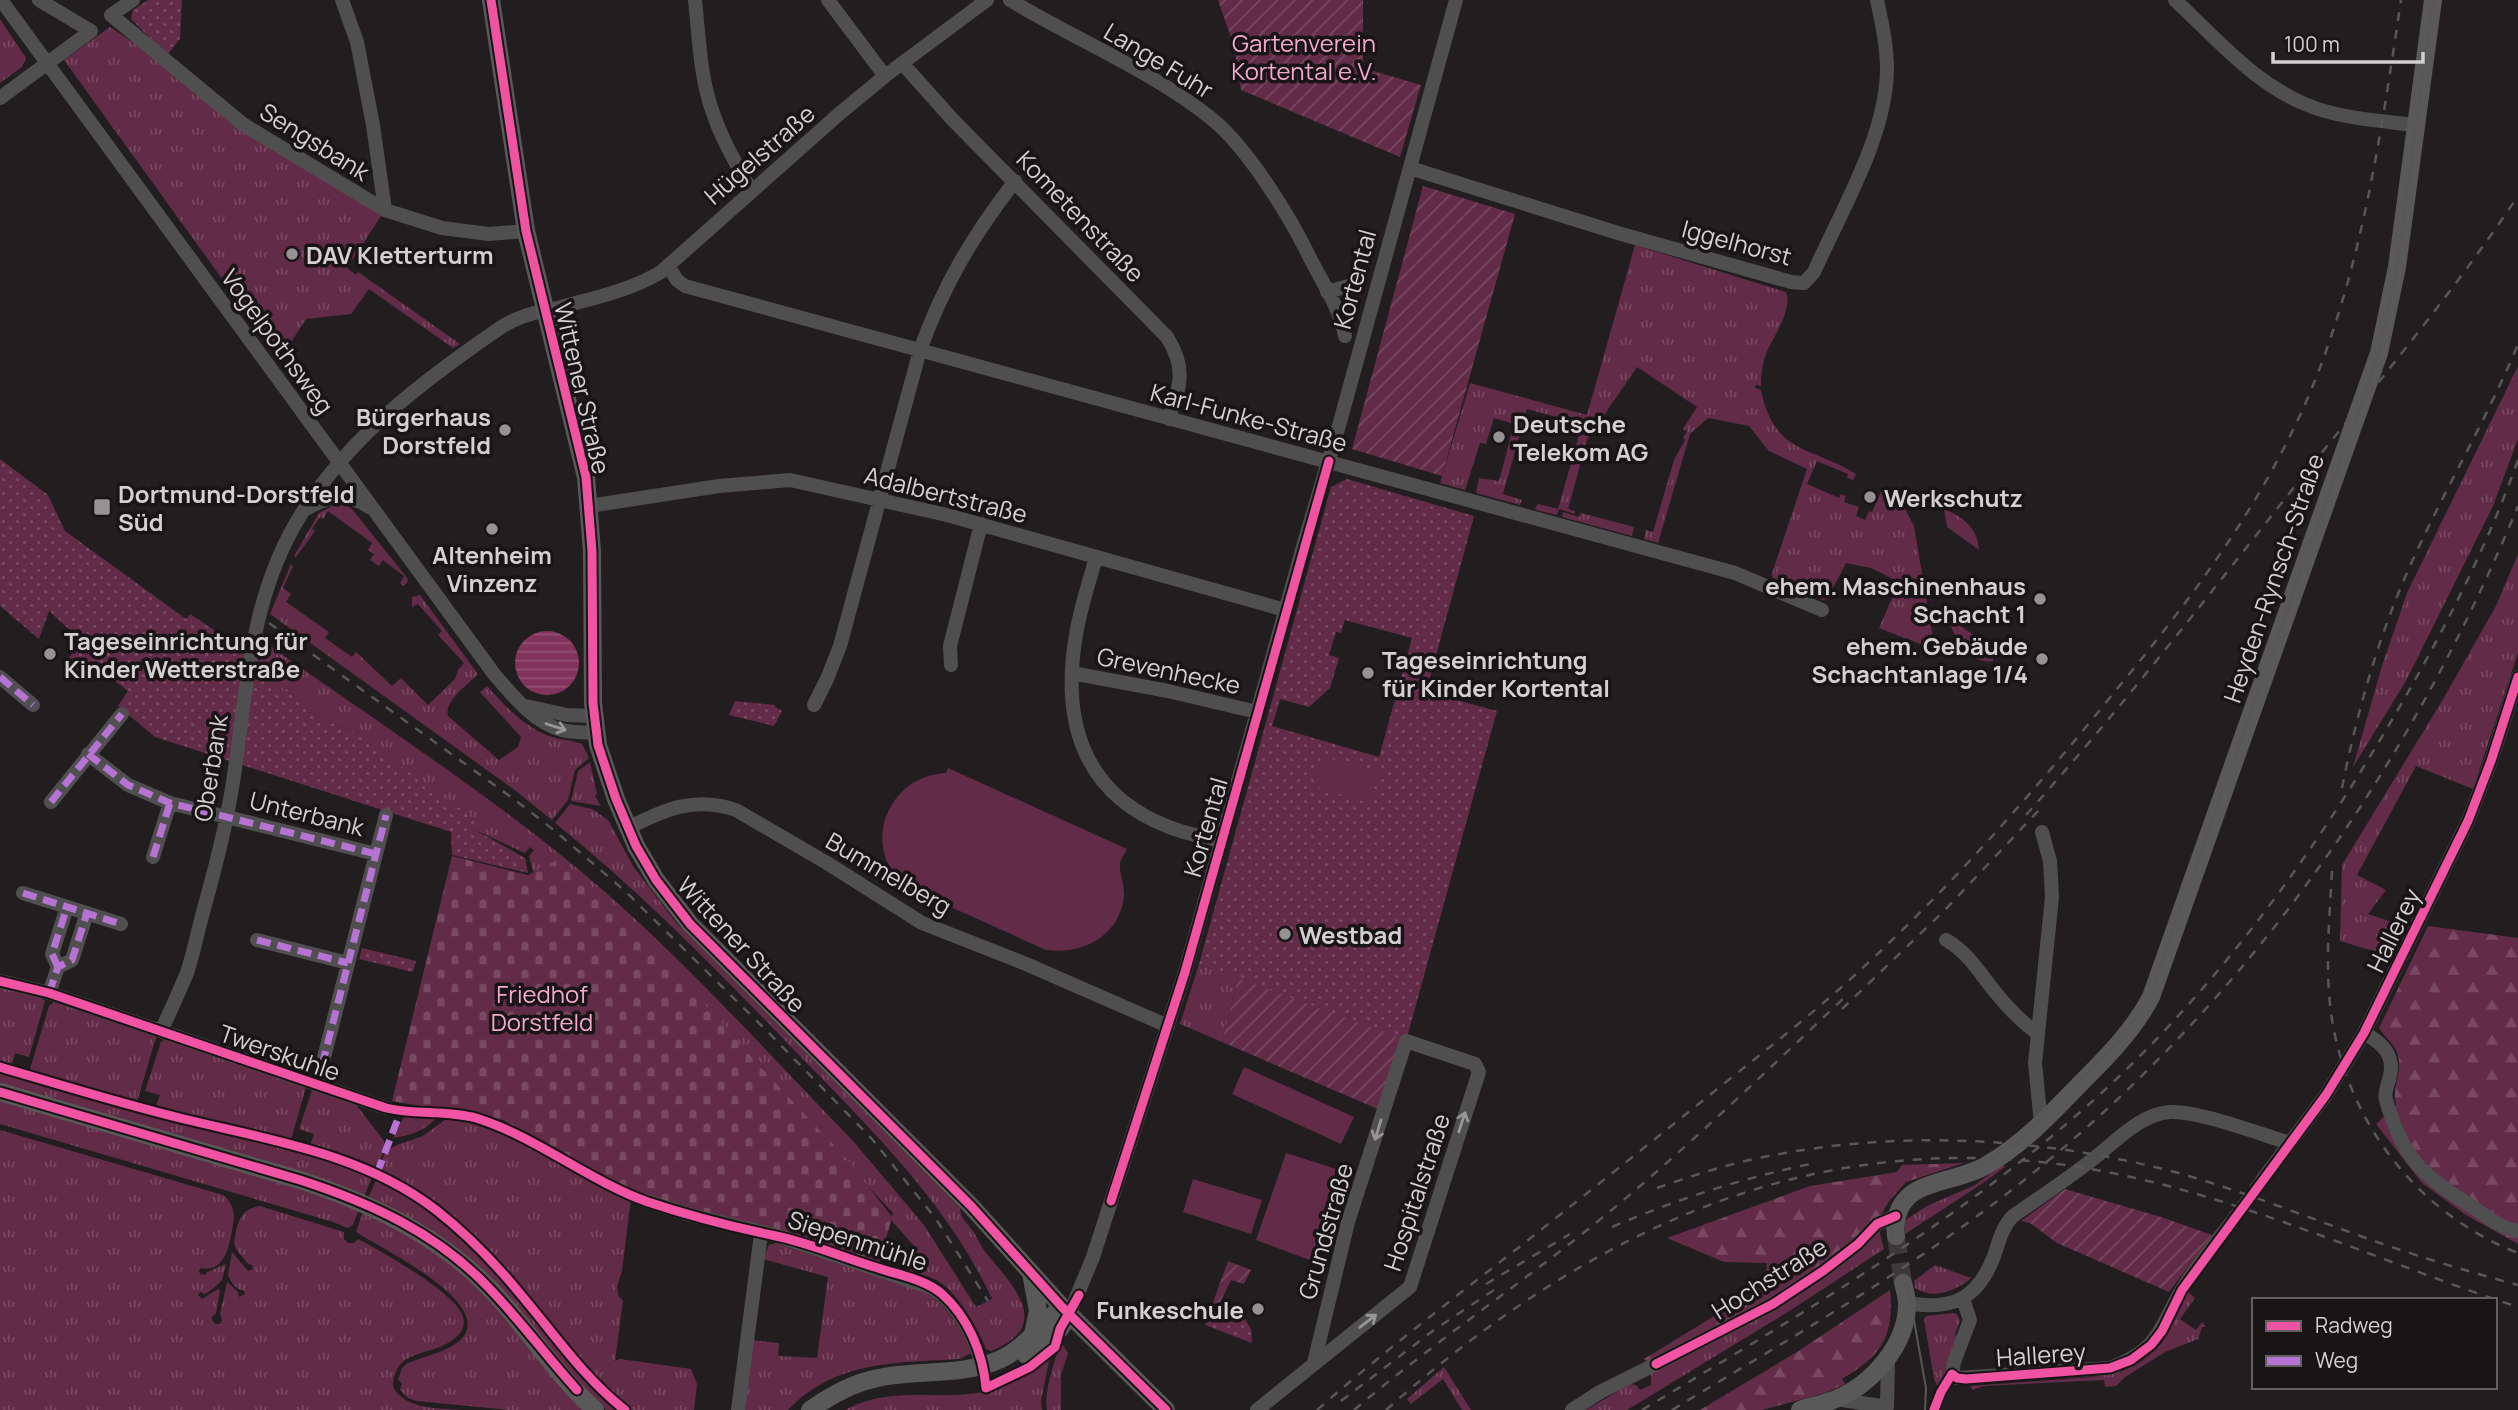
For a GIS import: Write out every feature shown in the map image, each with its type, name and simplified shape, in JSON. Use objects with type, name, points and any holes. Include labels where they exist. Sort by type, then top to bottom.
[{"type":"main road","name":"Wittener Straße","points":[[491,0],[526,231],[586,477],[592,551],[594,725],[601,758],[628,828],[656,880],[690,924],[971,1206],[1066,1311],[1166,1410]]},
{"type":"main road","name":"Heyden-Rynsch-Straße","points":[[1896,1216],[1903,1202],[1915,1191],[1974,1172],[2006,1153],[2041,1124],[2136,1024],[2158,981],[2379,353],[2397,267],[2433,0]]},
{"type":"main road","points":[[0,1092],[341,1193],[402,1221],[445,1249],[488,1286],[595,1410]]},
{"type":"main road","points":[[1896,1216],[1896,1236]]},
{"type":"main road","points":[[1031,1273],[1038,1311],[1037,1328],[1032,1338]]},
{"type":"main road","points":[[1800,1410],[1836,1399],[1865,1380],[1888,1358],[1902,1331],[1908,1303],[1903,1283]]},
{"type":"main road","name":"Kortental","points":[[822,1410],[847,1395],[880,1384],[983,1369],[1017,1360],[1060,1329],[1066,1311]]},
{"type":"main road","name":"Kortental","points":[[810,1410],[841,1390],[863,1382],[899,1375],[983,1369],[1013,1353],[1066,1311]]},
{"type":"street","name":"Vogelpothsweg","points":[[1,0],[492,671],[523,705],[567,715],[594,725]]},
{"type":"street","points":[[0,98],[91,31],[39,0]]},
{"type":"street","name":"Sengsbank","points":[[133,0],[111,15],[244,125],[384,210],[442,228],[489,234],[526,231]]},
{"type":"street","points":[[342,0],[357,42],[373,125],[384,210]]},
{"type":"street","points":[[695,0],[707,93],[712,111],[751,191]]},
{"type":"street","points":[[828,0],[885,76]]},
{"type":"street","name":"Hügelstraße","points":[[545,309],[558,308],[626,288],[653,277],[885,76],[987,0]]},
{"type":"street","name":"Lange Fuhr","points":[[1010,0],[1052,26],[1143,73],[1214,121],[1247,158],[1300,238],[1345,336]]},
{"type":"street","name":"Kortental","points":[[1066,1311],[1079,1295],[1168,1026],[1329,461],[1456,0]]},
{"type":"street","name":"Iggelhorst","points":[[1410,168],[1630,236],[1791,282],[1804,283],[1814,272],[1878,127],[1887,71],[1886,43],[1877,0]]},
{"type":"street","points":[[2175,0],[2252,72],[2281,92],[2314,108],[2344,116],[2416,125]]},
{"type":"street","name":"Kometenstraße","points":[[902,63],[927,93],[1167,337],[1178,354],[1181,366],[1170,419]]},
{"type":"street","points":[[814,705],[840,646],[920,350],[941,294],[979,229],[1014,181]]},
{"type":"street","name":"Karl-Funke-Straße","points":[[668,266],[677,280],[685,286],[1735,573],[1822,610]]},
{"type":"street","points":[[1327,292],[1352,285]]},
{"type":"street","name":"Oberbank","points":[[161,1031],[187,972],[213,877],[227,817],[246,680],[258,619],[276,565],[302,512],[339,462],[384,414],[420,384],[506,324],[545,309]]},
{"type":"street","name":"Adalbertstraße","points":[[589,506],[719,486],[790,480],[981,524],[1286,610]]},
{"type":"street","points":[[302,512],[317,503],[340,497],[357,499],[375,512]]},
{"type":"street","points":[[951,665],[950,646],[981,524]]},
{"type":"street","points":[[1096,557],[1076,634],[1072,673],[1073,707],[1079,738],[1089,764],[1100,780],[1125,803],[1152,820],[1183,832],[1221,841]]},
{"type":"street","name":"Grevenhecke","points":[[1072,673],[1179,693],[1257,712]]},
{"type":"street","points":[[0,677],[33,705]]},
{"type":"street","name":"Hallerey","points":[[2263,1179],[2326,1095],[2364,1033],[2468,821],[2518,677]]},
{"type":"street","points":[[51,802],[122,714]]},
{"type":"street","name":"Unterbank","points":[[88,754],[128,785],[170,803],[376,854]]},
{"type":"street","points":[[153,857],[170,803]]},
{"type":"street","name":"Bummelberg","points":[[628,828],[686,804],[722,805],[736,810],[922,923],[1168,1026]]},
{"type":"street","name":"Unterbank","points":[[317,1085],[386,816]]},
{"type":"street","points":[[2041,1124],[2035,1063],[2052,897],[2050,861],[2042,832]]},
{"type":"street","points":[[23,893],[121,924]]},
{"type":"street","points":[[49,993],[58,967],[52,954],[67,907]]},
{"type":"street","points":[[58,967],[72,960],[87,914]]},
{"type":"street","points":[[257,940],[348,963]]},
{"type":"street","points":[[1946,940],[1963,950],[1997,995],[2019,1019],[2037,1033]]},
{"type":"street","name":"Twerskuhle","points":[[0,981],[49,993],[386,1108]]},
{"type":"street","points":[[2364,1033],[2378,1041],[2389,1054],[2392,1066],[2385,1098],[2410,1157],[2424,1174],[2441,1187],[2500,1224],[2518,1231]]},
{"type":"street","name":"Hospitalstraße","points":[[1314,1363],[1409,1287],[1479,1072],[1477,1066],[1470,1062],[1406,1041]]},
{"type":"street","name":"Grundstraße","points":[[1314,1363],[1345,1233],[1406,1041]]},
{"type":"street","points":[[1908,1303],[1938,1306],[1963,1299],[1981,1283],[2003,1230],[2013,1216],[2141,1122],[2155,1115],[2170,1112],[2190,1114],[2290,1143]]},
{"type":"street","points":[[646,1201],[761,1234]]},
{"type":"street","name":"Hochstraße","points":[[1572,1410],[1637,1372],[1773,1304],[1823,1272],[1858,1244],[1877,1224],[1896,1216]]},
{"type":"street","name":"Hallerey","points":[[1963,1299],[1970,1320],[1954,1362],[1952,1374],[1957,1378],[2110,1368],[2131,1360],[2151,1345],[2162,1331],[2182,1290],[2230,1224]]},
{"type":"street","name":"Siepenmühle","points":[[738,1410],[761,1234],[809,1246],[932,1288],[942,1294],[971,1333],[983,1369]]},
{"type":"street","points":[[1888,1358],[1888,1408]]},
{"type":"street","points":[[1257,1410],[1314,1363]]},
{"type":"street","points":[[1865,1380],[1888,1408]]},
{"type":"street","points":[[1836,1399],[1888,1408]]},
{"type":"green space","points":[[148,0],[182,0],[180,39],[167,55],[131,19],[133,10]]},
{"type":"green space","name":"Gartenverein Kortental e.V.","points":[[1218,0],[1363,0],[1363,68],[1421,85],[1400,157],[1241,90],[1234,46]]},
{"type":"green space","points":[[0,19],[26,58],[22,67],[0,83]]},
{"type":"green space","points":[[110,27],[385,210],[347,268],[356,275],[358,272],[460,344],[453,348],[369,289],[351,314],[306,319],[280,359],[64,60]]},
{"type":"green space","points":[[1423,186],[1515,214],[1442,476],[1352,449]]},
{"type":"green space","points":[[1635,245],[1786,292],[1785,315],[1765,358],[1761,386],[1756,385],[1755,388],[1761,390],[1775,427],[1785,438],[1856,474],[1853,480],[1847,478],[1848,474],[1817,461],[1807,484],[1839,498],[1841,494],[1846,496],[1844,502],[1859,507],[1856,516],[1865,520],[1869,511],[1872,512],[1883,487],[1903,505],[1914,526],[1934,644],[1931,648],[1879,628],[1899,582],[1871,568],[1846,563],[1827,599],[1823,600],[1812,595],[1813,585],[1801,581],[1796,590],[1773,580],[1772,573],[1807,469],[1769,451],[1749,426],[1708,418],[1690,434],[1658,543],[1644,539],[1646,530],[1653,532],[1674,460],[1685,440],[1683,438],[1687,431],[1683,429],[1697,407],[1637,367],[1587,440],[1568,509],[1575,511],[1575,514],[1559,509],[1557,515],[1535,508],[1538,504],[1558,509],[1582,424],[1527,409],[1503,494],[1522,500],[1520,505],[1476,493],[1479,478],[1499,481],[1514,424],[1494,418],[1486,444],[1480,443],[1465,490],[1440,483],[1470,383],[1587,415]]},
{"type":"green space","points":[[2518,366],[2518,439],[2493,506],[2406,681],[2353,767],[2381,669],[2407,593]]},
{"type":"green space","points":[[0,459],[48,495],[65,531],[186,619],[190,614],[259,660],[257,676],[298,698],[321,719],[350,730],[476,820],[475,830],[525,858],[528,873],[452,855],[451,832],[155,737],[118,706],[128,691],[102,671],[88,681],[64,662],[80,646],[80,639],[49,611],[39,639],[0,606]]},
{"type":"green space","points":[[1347,479],[1474,516],[1426,692],[1497,711],[1406,1041],[1199,964],[1331,487]],"holes":[[[1345,620],[1412,638],[1379,757],[1272,726],[1280,699],[1309,707],[1330,688],[1339,658],[1329,655],[1336,632],[1341,633]]]},
{"type":"green space","points":[[336,504],[352,509],[408,579],[407,583],[403,586],[400,583],[404,576],[383,560],[379,566],[370,560],[374,554],[368,550],[372,543],[328,511],[323,519],[320,517],[312,529],[315,531],[296,557],[294,556],[319,513]]},
{"type":"green space","points":[[1944,509],[1968,524],[1976,535],[1979,550],[1947,527]]},
{"type":"green space","points":[[1563,512],[1579,517],[1581,513],[1634,527],[1632,536],[1562,517]]},
{"type":"green space","points":[[2518,554],[2518,653],[2473,789],[2416,766],[2357,875],[2386,890],[2368,914],[2404,926],[2390,956],[2340,941],[2342,865],[2442,701],[2496,606]]},
{"type":"green space","points":[[291,564],[293,566],[283,588],[291,594],[286,602],[329,632],[325,638],[352,657],[356,652],[392,686],[401,678],[428,705],[455,679],[464,663],[438,635],[442,631],[418,604],[412,607],[412,597],[420,595],[478,674],[453,699],[448,716],[499,760],[518,747],[521,737],[480,692],[487,686],[531,727],[549,736],[582,744],[589,758],[575,770],[568,800],[552,820],[516,791],[270,614]]},
{"type":"green space","points":[[1951,619],[1993,649],[1993,661],[1978,659],[1965,649],[1951,627]]},
{"type":"green space","points":[[264,642],[488,800],[561,855],[638,922],[711,993],[853,1141],[924,1225],[976,1307],[992,1299],[953,1230],[877,1136],[678,933],[618,876],[555,823],[570,804],[592,809],[608,820],[633,866],[678,925],[960,1208],[963,1218],[1017,1293],[1023,1306],[1024,1318],[1020,1330],[1010,1341],[991,1351],[986,1349],[973,1321],[953,1294],[938,1281],[907,1270],[914,1246],[891,1220],[893,1213],[818,1133],[534,875],[529,856],[534,850],[530,847],[525,853],[475,830],[350,730],[321,719],[298,698],[256,676]]},
{"type":"green space","points":[[735,701],[775,705],[782,711],[774,726],[729,715]]},
{"type":"green space","points":[[1321,756],[1378,772],[1369,803],[1313,786]]},
{"type":"green space","points":[[590,762],[597,794],[595,796],[601,806],[571,801],[578,771]]},
{"type":"green space","points":[[948,768],[1127,849],[1120,864],[1124,893],[1121,911],[1107,932],[1086,946],[1060,951],[1046,950],[913,890],[896,876],[886,859],[882,840],[885,821],[893,803],[906,788],[924,778],[946,773]]},
{"type":"green space","name":"Friedhof Dorstfeld","points":[[452,856],[528,875],[559,859],[679,975],[850,1163],[892,1217],[879,1265],[643,1194],[598,1176],[503,1120],[392,1101]]},
{"type":"green space","points":[[2428,926],[2518,938],[2518,1244],[2466,1215],[2422,1183],[2376,1124],[2396,1105],[2395,1091],[2399,1071],[2396,1050],[2379,1028]]},
{"type":"green space","points":[[362,948],[416,961],[413,972],[359,959]]},
{"type":"green space","points":[[1199,964],[1238,978],[1222,1042],[1180,1024]]},
{"type":"green space","points":[[1238,978],[1402,1039],[1380,1110],[1222,1042]]},
{"type":"green space","points":[[0,986],[45,1001],[29,1057],[15,1053],[10,1068],[0,1065]]},
{"type":"green space","points":[[54,1002],[156,1037],[137,1102],[100,1094],[99,1089],[93,1092],[78,1087],[75,1082],[72,1085],[32,1074],[30,1069],[49,1006]]},
{"type":"green space","points":[[166,1039],[306,1087],[291,1140],[275,1138],[274,1133],[268,1136],[253,1132],[249,1127],[246,1131],[155,1109],[160,1095],[145,1091],[161,1042]]},
{"type":"green space","points":[[1244,1067],[1354,1117],[1341,1144],[1232,1094]]},
{"type":"green space","points":[[0,1070],[166,1117],[269,1141],[362,1169],[371,1179],[353,1225],[348,1228],[0,1124]]},
{"type":"green space","points":[[312,1090],[354,1102],[384,1141],[382,1156],[375,1166],[372,1168],[360,1164],[360,1159],[354,1161],[339,1157],[334,1151],[332,1155],[309,1148],[314,1134],[299,1129]]},
{"type":"green space","points":[[405,1115],[438,1116],[418,1132],[393,1138]]},
{"type":"green space","points":[[452,1116],[480,1122],[631,1198],[622,1271],[617,1286],[618,1295],[623,1301],[615,1361],[620,1359],[691,1369],[697,1384],[694,1410],[628,1410],[589,1372],[500,1266],[470,1235],[434,1206],[382,1172],[384,1155],[389,1149],[424,1135]]},
{"type":"green space","points":[[0,1130],[226,1197],[232,1205],[234,1218],[227,1252],[217,1265],[201,1268],[199,1271],[205,1275],[226,1264],[222,1280],[205,1294],[200,1292],[198,1295],[202,1299],[218,1289],[220,1291],[216,1313],[211,1318],[215,1324],[220,1324],[222,1320],[220,1314],[227,1282],[238,1292],[239,1297],[245,1294],[234,1285],[228,1275],[232,1252],[248,1271],[253,1269],[234,1243],[240,1219],[253,1208],[260,1206],[344,1232],[344,1239],[348,1243],[354,1243],[358,1239],[398,1262],[445,1294],[462,1314],[464,1324],[458,1336],[446,1344],[407,1359],[400,1365],[393,1387],[399,1395],[414,1404],[462,1410],[0,1410]]},
{"type":"green space","points":[[1286,1153],[1336,1169],[1315,1262],[1256,1240]]},
{"type":"green space","points":[[1964,1163],[1906,1182],[1889,1201],[1878,1220],[1854,1245],[1760,1305],[1646,1361],[1644,1359],[1765,1285],[1767,1263],[1724,1262],[1667,1238],[1810,1186],[1897,1172],[1902,1165]]},
{"type":"green space","points":[[2001,1166],[2006,1166],[1905,1234],[1905,1220],[1927,1206],[1975,1185]]},
{"type":"green space","points":[[380,1177],[417,1198],[450,1224],[480,1253],[590,1381],[620,1410],[606,1410],[591,1397],[509,1301],[368,1198],[377,1178]]},
{"type":"green space","points":[[1193,1179],[1262,1200],[1251,1234],[1183,1212]]},
{"type":"green space","points":[[2065,1189],[2212,1235],[2169,1292],[2057,1243],[2030,1223],[2021,1221]]},
{"type":"green space","points":[[364,1208],[400,1226],[467,1274],[587,1410],[509,1410],[408,1398],[400,1390],[402,1384],[398,1379],[402,1368],[458,1342],[467,1328],[464,1312],[451,1295],[432,1279],[356,1232]]},
{"type":"green space","points":[[1879,1230],[1884,1249],[1791,1310],[1627,1410],[1586,1410],[1630,1384],[1636,1385],[1640,1390],[1651,1385],[1651,1374]]},
{"type":"green space","points":[[776,1243],[924,1291],[952,1318],[964,1335],[971,1353],[960,1359],[868,1367],[826,1381],[788,1410],[745,1410],[750,1340],[779,1343],[778,1356],[817,1358],[828,1277],[763,1259],[769,1245]]},
{"type":"green space","points":[[1228,1261],[1251,1270],[1244,1284],[1231,1280],[1218,1307],[1212,1305]]},
{"type":"green space","points":[[1935,1265],[1971,1278],[1959,1287],[1936,1294],[1915,1288],[1914,1281]]},
{"type":"green space","points":[[1890,1290],[1890,1320],[1883,1343],[1867,1361],[1842,1379],[1845,1384],[1825,1393],[1762,1410],[1700,1410],[1797,1352]]},
{"type":"green space","points":[[2188,1292],[2195,1298],[2180,1319],[2196,1330],[2202,1322],[2206,1327],[2202,1327],[2198,1339],[2165,1352],[2125,1377],[2116,1386],[2105,1387],[2104,1380],[1983,1386],[1973,1390],[1970,1386],[2092,1377],[2121,1372],[2142,1361],[2161,1344]]},
{"type":"green space","points":[[1211,1307],[1243,1316],[1251,1329],[1252,1343],[1205,1325]]},
{"type":"green space","points":[[1957,1314],[1960,1321],[1955,1334],[1958,1337],[1945,1370],[1946,1376],[1937,1386],[1924,1319],[1926,1316]]},
{"type":"green space","points":[[1063,1345],[1068,1353],[1061,1375],[1061,1410],[1047,1410],[1050,1379],[1059,1348]]},
{"type":"green space","points":[[1050,1356],[1041,1401],[1042,1410],[845,1410],[879,1398],[966,1394],[993,1390],[1028,1374]]},
{"type":"green space","points":[[1444,1367],[1471,1410],[1462,1410],[1443,1379],[1411,1404],[1407,1399]]},
{"type":"shaded area","points":[[547,631],[565,637],[573,645],[579,663],[573,681],[565,689],[547,695],[529,689],[521,681],[515,663],[521,645],[529,637]]},
{"type":"tunnel","points":[[2230,1224],[2263,1179]]},
{"type":"tunnel","points":[[1896,1236],[1903,1283]]},
{"type":"tram line","points":[[1892,1237],[1894,1213],[1907,1193],[1922,1184],[1977,1167],[2019,1140],[2108,1053],[2148,1000],[2379,353],[2397,267],[2433,0]]},
{"type":"tram line","points":[[1907,1281],[1926,1388],[1925,1410]]},
{"type":"railway","points":[[1317,1410],[1366,1368],[1782,1037],[1856,974],[1924,908],[2021,804],[2169,625],[2246,515],[2269,476],[2309,395],[2327,347],[2343,299],[2367,201],[2401,0]]},
{"type":"railway","points":[[2026,815],[2130,694],[2381,379],[2465,271],[2518,196]]},
{"type":"railway","points":[[2342,788],[2366,690],[2398,594],[2518,344]]},
{"type":"railway","points":[[1642,1410],[1863,1274],[1970,1200],[2071,1120],[2117,1079],[2202,990],[2278,894],[2314,843],[2400,706],[2473,568],[2518,460]]},
{"type":"railway","points":[[1672,1410],[1852,1301],[1982,1213],[2104,1112],[2179,1038],[2249,959],[2313,875],[2372,788],[2426,697],[2475,603],[2518,506]]},
{"type":"railway","points":[[269,623],[511,797],[625,891],[872,1139],[936,1219],[988,1301]]},
{"type":"railway","points":[[1842,1009],[1944,911],[2039,810]]},
{"type":"railway","points":[[2332,871],[2328,947],[2329,993],[2335,1035],[2347,1076],[2364,1115],[2386,1150],[2413,1183],[2444,1211],[2479,1234],[2518,1253]]},
{"type":"railway","points":[[1354,1410],[1549,1260],[1647,1180],[1846,996]]},
{"type":"railway","points":[[1657,1188],[1741,1162],[1820,1148],[1924,1140],[2029,1145],[2081,1152],[2182,1174],[2394,1248],[2518,1285]]},
{"type":"railway","points":[[1386,1410],[1467,1343],[1550,1285],[1636,1237],[1726,1199],[1818,1173],[1915,1160],[2016,1160],[2122,1175],[2173,1187],[2272,1218],[2492,1298]]},
{"type":"railway","points":[[1612,1227],[1712,1190],[1815,1163]]},
{"type":"railway","points":[[1486,1284],[1570,1234]]},
{"type":"railway","points":[[1341,1401],[1434,1330],[1497,1288]]},
{"type":"railway","points":[[2497,1300],[2518,1307]]},
{"type":"marked path","points":[[0,677],[33,705]]},
{"type":"marked path","points":[[51,802],[122,714]]},
{"type":"marked path","points":[[88,754],[128,785],[170,803],[376,854]]},
{"type":"marked path","points":[[153,857],[170,803]]},
{"type":"marked path","points":[[317,1085],[386,815]]},
{"type":"marked path","points":[[23,893],[121,924]]},
{"type":"marked path","points":[[58,967],[52,954],[67,907]]},
{"type":"marked path","points":[[49,993],[58,967],[72,960],[87,913]]},
{"type":"marked path","points":[[257,940],[348,963]]},
{"type":"marked path","points":[[377,1173],[401,1111]]},
{"type":"cycle path","points":[[491,0],[526,231],[586,477],[592,551],[593,703],[598,745],[616,799],[636,846],[656,880],[690,924],[971,1206],[1062,1307],[1166,1410]]},
{"type":"cycle path","points":[[1111,1201],[1185,972],[1329,461]]},
{"type":"cycle path","points":[[1934,1410],[1952,1374],[1966,1379],[2110,1368],[2131,1360],[2151,1345],[2162,1331],[2182,1290],[2326,1095],[2364,1033],[2468,821],[2518,677]]},
{"type":"cycle path","points":[[0,981],[49,993],[386,1108],[476,1118],[520,1136],[604,1182],[648,1202],[802,1243],[920,1281],[942,1294],[967,1325],[982,1362],[986,1388],[1030,1367],[1055,1347],[1060,1329],[1079,1295]]},
{"type":"cycle path","points":[[0,1067],[138,1107],[315,1151],[378,1175],[408,1191],[436,1210],[481,1250],[583,1370],[625,1410]]},
{"type":"cycle path","points":[[0,1092],[300,1180],[352,1199],[402,1222],[448,1251],[469,1269],[500,1300],[577,1390]]},
{"type":"cycle path","points":[[1656,1364],[1773,1304],[1823,1271],[1858,1244],[1877,1224],[1896,1216]]},
{"type":"place","name":"DAV Kletterturm","points":[[292,254]]},
{"type":"place","name":"Bürgerhaus Dorstfeld","points":[[505,430]]},
{"type":"place","name":"Deutsche Telekom AG","points":[[1499,437]]},
{"type":"place","name":"Werkschutz","points":[[1870,497]]},
{"type":"place","name":"Dortmund-Dorstfeld Süd","points":[[102,507]]},
{"type":"place","name":"Altenheim Vinzenz","points":[[492,529]]},
{"type":"place","name":"ehem. Maschinenhaus Schacht 1","points":[[2040,599]]},
{"type":"place","name":"Tageseinrichtung für Kinder Wetterstraße","points":[[50,654]]},
{"type":"place","name":"ehem. Gebäude Schachtanlage 1/4","points":[[2042,659]]},
{"type":"place","name":"Tageseinrichtung für Kinder Kortental","points":[[1368,673]]},
{"type":"place","name":"Westbad","points":[[1285,934]]},
{"type":"place","name":"Funkeschule","points":[[1258,1309]]}]
